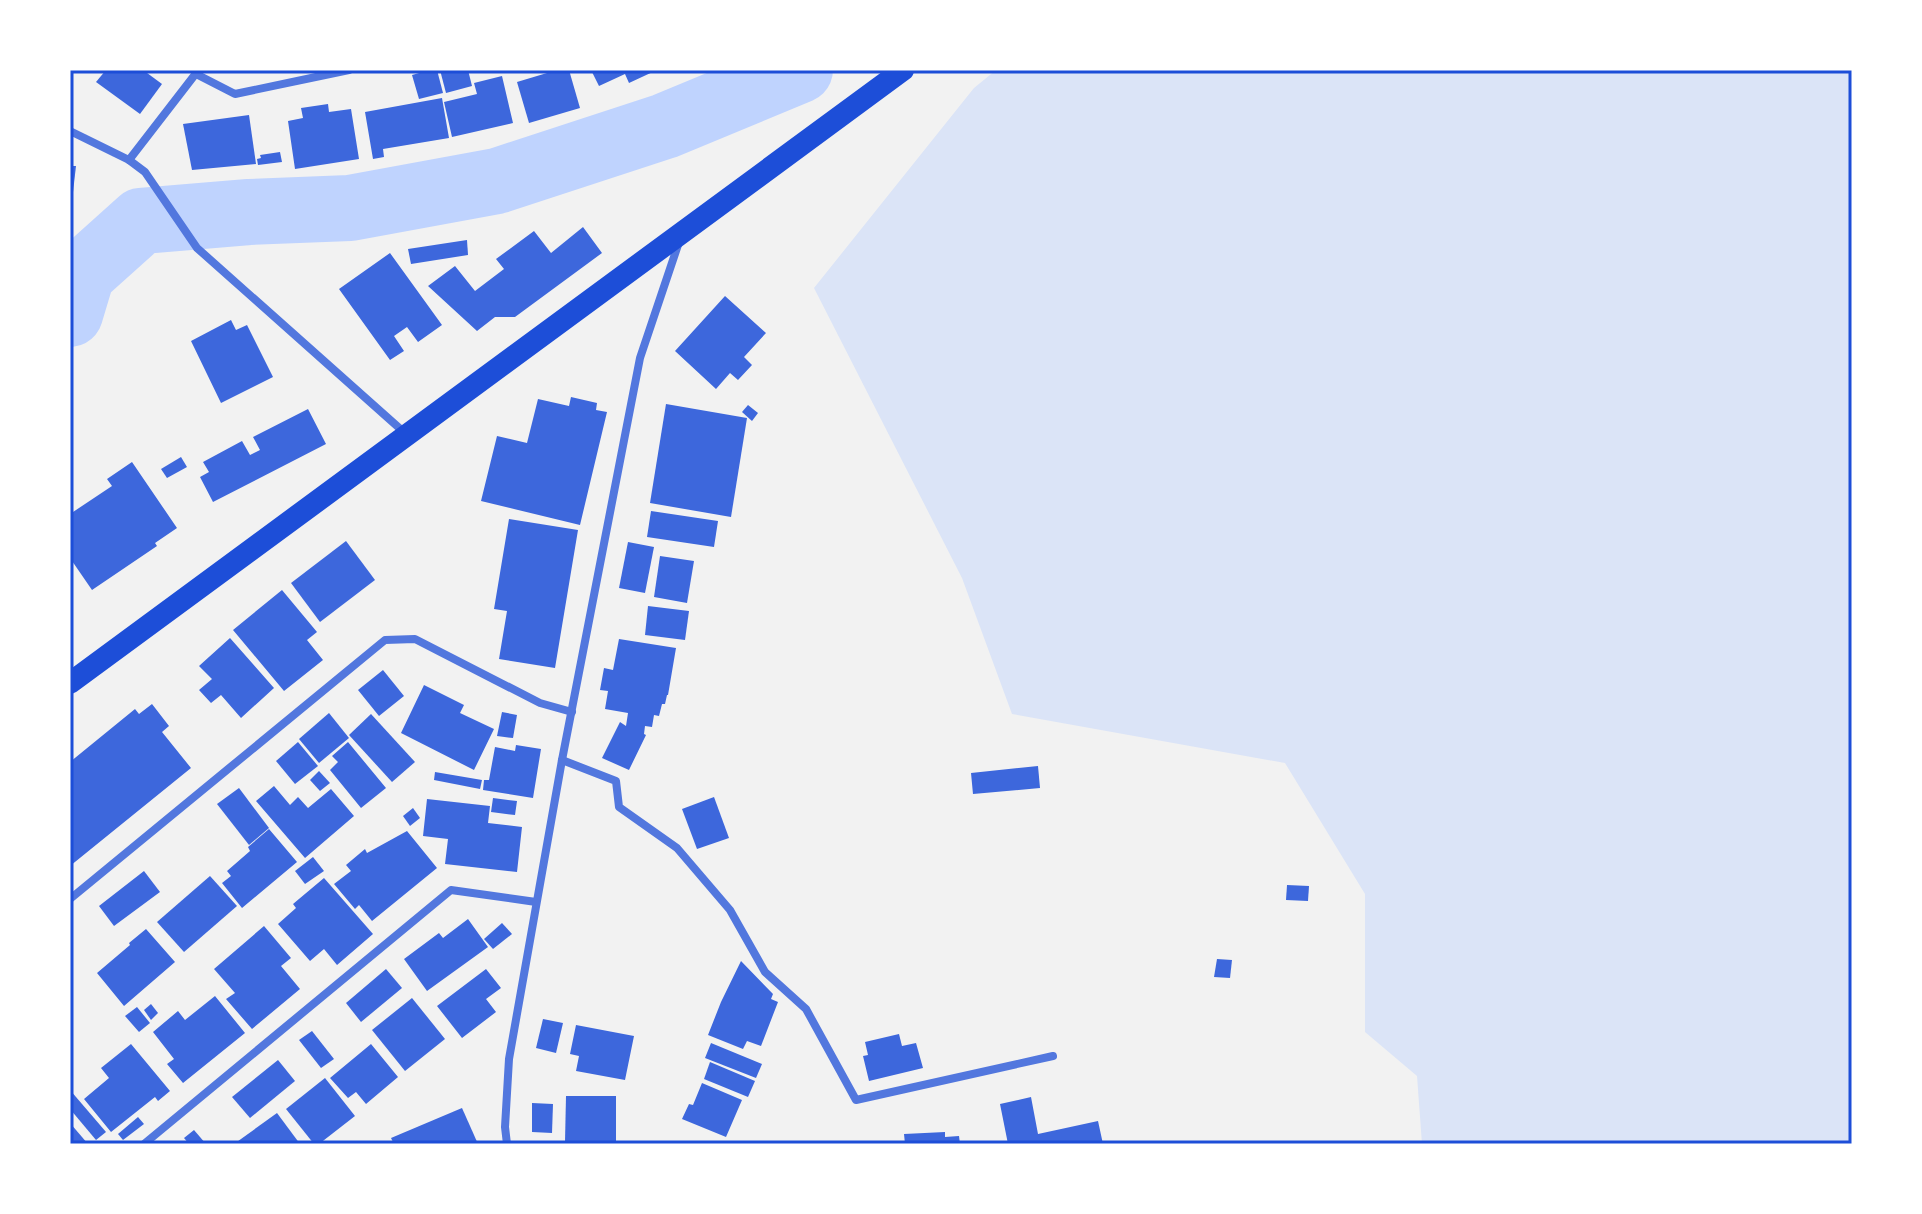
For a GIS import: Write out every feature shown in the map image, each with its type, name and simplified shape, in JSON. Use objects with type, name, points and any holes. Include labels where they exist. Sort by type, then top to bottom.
[{"type":"highway","points":[[70,683],[903,70]]},
{"type":"street","points":[[129,160],[197,72],[235,94],[349,70]]},
{"type":"street","points":[[70,131],[129,160],[145,172],[197,248],[407,434]]},
{"type":"street","points":[[507,1144],[509,1059],[562,760],[640,358],[681,233]]},
{"type":"street","points":[[70,899],[385,640],[415,639],[540,703],[572,712]]},
{"type":"street","points":[[562,760],[616,781],[619,807],[677,848],[730,910],[765,972],[806,1009],[856,1100],[1053,1056]]},
{"type":"street","points":[[144,1144],[451,890],[536,902]]},
{"type":"shaded area","points":[[996,70],[1852,70],[1852,1144],[1422,1144],[1417,1076],[1365,1032],[1365,894],[1285,763],[1012,714],[962,578],[814,288],[974,88]]},
{"type":"building","points":[[106,70],[143,70],[162,84],[140,114],[96,82]]},
{"type":"building","points":[[437,70],[443,93],[419,99],[412,75]]},
{"type":"building","points":[[440,70],[468,70],[472,86],[446,93]]},
{"type":"building","points":[[557,70],[569,70],[580,108],[529,123],[517,82]]},
{"type":"building","points":[[591,70],[657,70],[629,83],[625,74],[599,86]]},
{"type":"building","points":[[502,76],[513,123],[452,137],[444,102],[477,94],[474,83]]},
{"type":"building","points":[[442,98],[449,138],[383,149],[384,157],[373,159],[365,112]]},
{"type":"building","points":[[328,104],[329,112],[351,109],[359,159],[295,169],[288,121],[303,118],[301,108]]},
{"type":"building","points":[[249,115],[256,164],[192,170],[183,124]]},
{"type":"building","points":[[280,152],[282,162],[258,165],[260,155]]},
{"type":"building","points":[[70,166],[76,166],[73,192],[70,192]]},
{"type":"building","points":[[583,227],[602,253],[515,317],[495,317],[477,331],[428,286],[455,266],[475,291],[504,269],[496,259],[534,231],[551,253]]},
{"type":"building","points":[[467,240],[468,255],[411,264],[408,249]]},
{"type":"building","points":[[390,253],[442,325],[418,342],[407,327],[394,336],[404,351],[390,360],[339,289]]},
{"type":"building","points":[[725,296],[766,333],[744,357],[752,365],[738,380],[730,373],[716,389],[675,351]]},
{"type":"building","points":[[231,320],[236,330],[247,325],[273,377],[221,403],[191,341]]},
{"type":"building","points":[[571,397],[597,403],[596,410],[607,412],[580,525],[481,501],[497,436],[527,443],[538,399],[569,406]]},
{"type":"building","points":[[666,404],[747,418],[731,517],[650,503]]},
{"type":"building","points":[[748,405],[758,413],[752,421],[742,412]]},
{"type":"building","points":[[308,409],[326,444],[213,502],[200,477],[209,472],[203,462],[242,441],[250,455],[260,450],[253,437]]},
{"type":"building","points":[[181,457],[187,467],[167,478],[161,469]]},
{"type":"building","points":[[132,462],[177,528],[155,543],[157,546],[92,590],[70,558],[70,514],[112,486],[107,479]]},
{"type":"building","points":[[651,511],[718,521],[714,547],[647,537]]},
{"type":"building","points":[[509,519],[578,530],[555,668],[499,659],[507,611],[494,609]]},
{"type":"building","points":[[346,541],[375,580],[320,622],[291,583]]},
{"type":"building","points":[[628,542],[654,547],[645,593],[619,588]]},
{"type":"building","points":[[660,556],[694,561],[687,603],[654,597]]},
{"type":"building","points":[[282,590],[317,632],[307,640],[323,660],[284,691],[233,630]]},
{"type":"building","points":[[648,606],[689,611],[685,640],[645,635]]},
{"type":"building","points":[[230,638],[274,688],[241,718],[221,695],[211,703],[199,690],[212,679],[199,666]]},
{"type":"building","points":[[619,639],[676,648],[665,704],[662,704],[659,716],[654,715],[652,727],[645,726],[646,735],[629,770],[602,758],[620,722],[626,726],[628,713],[605,709],[608,691],[600,690],[604,668],[613,670]]},
{"type":"building","points":[[383,670],[404,696],[379,716],[358,690]]},
{"type":"building","points":[[424,685],[464,705],[460,713],[494,729],[474,770],[401,733]]},
{"type":"building","points":[[152,704],[169,726],[162,732],[191,768],[70,866],[70,762],[135,709],[139,714]]},
{"type":"building","points":[[502,712],[517,715],[513,738],[497,736]]},
{"type":"building","points":[[329,713],[349,738],[319,763],[299,739]]},
{"type":"building","points":[[371,714],[415,762],[392,782],[349,735]]},
{"type":"building","points":[[298,742],[318,766],[295,784],[276,761]]},
{"type":"building","points":[[348,742],[386,788],[361,808],[330,770],[338,762],[332,756]]},
{"type":"building","points":[[516,745],[541,749],[533,798],[483,790],[484,780],[489,780],[495,747],[515,751]]},
{"type":"building","points":[[1038,766],[1040,788],[973,794],[971,773]]},
{"type":"building","points":[[319,771],[330,783],[320,791],[310,780]]},
{"type":"building","points":[[435,772],[482,780],[480,789],[434,780]]},
{"type":"building","points":[[274,786],[290,805],[298,797],[308,808],[331,789],[354,816],[305,858],[256,801]]},
{"type":"building","points":[[239,788],[269,828],[249,845],[217,804]]},
{"type":"building","points":[[714,797],[729,838],[697,849],[682,809]]},
{"type":"building","points":[[493,798],[517,801],[515,815],[491,812]]},
{"type":"building","points":[[427,799],[490,806],[488,823],[522,827],[517,872],[445,864],[448,839],[423,836]]},
{"type":"building","points":[[413,808],[420,818],[410,826],[403,816]]},
{"type":"building","points":[[269,829],[297,862],[242,908],[222,883],[231,876],[227,871]]},
{"type":"building","points":[[407,831],[437,868],[372,921],[359,905],[355,909],[334,884],[351,871],[346,865],[365,849],[367,853]]},
{"type":"building","points":[[313,857],[324,871],[305,884],[295,871]]},
{"type":"building","points":[[144,871],[160,892],[114,926],[99,906]]},
{"type":"building","points":[[210,876],[237,906],[184,952],[157,922]]},
{"type":"building","points":[[324,878],[373,934],[337,965],[324,949],[310,961],[278,924],[296,908],[293,904]]},
{"type":"building","points":[[1287,885],[1309,886],[1308,901],[1286,900]]},
{"type":"building","points":[[468,919],[488,947],[427,991],[404,959],[439,933],[443,938]]},
{"type":"building","points":[[502,923],[512,934],[493,949],[484,939]]},
{"type":"building","points":[[264,926],[291,958],[281,966],[300,989],[252,1029],[226,999],[235,993],[214,969]]},
{"type":"building","points":[[146,929],[175,962],[124,1006],[97,973]]},
{"type":"building","points":[[1217,959],[1232,960],[1230,978],[1214,977]]},
{"type":"building","points":[[741,961],[773,994],[771,999],[778,1002],[761,1046],[747,1041],[743,1049],[708,1035]]},
{"type":"building","points":[[386,969],[402,988],[361,1022],[346,1003]]},
{"type":"building","points":[[486,969],[501,988],[486,999],[496,1012],[462,1038],[437,1006]]},
{"type":"building","points":[[215,996],[245,1033],[183,1083],[167,1064],[174,1059],[153,1032],[178,1011],[185,1020]]},
{"type":"building","points":[[412,998],[445,1039],[405,1071],[372,1030]]},
{"type":"building","points":[[151,1004],[158,1013],[151,1020],[144,1010]]},
{"type":"building","points":[[137,1007],[150,1023],[139,1032],[125,1016]]},
{"type":"building","points":[[543,1019],[563,1023],[556,1053],[536,1048]]},
{"type":"building","points":[[576,1025],[634,1036],[625,1080],[576,1071],[579,1056],[570,1054]]},
{"type":"building","points":[[312,1031],[334,1059],[321,1068],[299,1040]]},
{"type":"building","points":[[899,1034],[902,1046],[916,1043],[923,1068],[869,1081],[863,1056],[868,1055],[865,1042]]},
{"type":"building","points":[[711,1043],[762,1064],[756,1078],[705,1058]]},
{"type":"building","points":[[131,1044],[170,1091],[158,1101],[155,1097],[111,1132],[84,1099],[109,1078],[101,1068]]},
{"type":"building","points":[[371,1044],[398,1077],[366,1104],[356,1092],[348,1098],[330,1078]]},
{"type":"building","points":[[278,1060],[295,1081],[250,1118],[232,1097]]},
{"type":"building","points":[[710,1062],[755,1081],[748,1097],[704,1079]]},
{"type":"building","points":[[325,1078],[355,1116],[319,1144],[314,1144],[286,1109]]},
{"type":"building","points":[[702,1083],[742,1100],[726,1137],[682,1119],[689,1104],[693,1105]]},
{"type":"building","points":[[70,1090],[106,1132],[96,1140],[70,1109]]},
{"type":"building","points":[[566,1096],[616,1096],[616,1143],[565,1142]]},
{"type":"building","points":[[1031,1097],[1038,1134],[1098,1121],[1103,1144],[1008,1144],[1000,1104]]},
{"type":"building","points":[[532,1103],[553,1104],[552,1133],[532,1132]]},
{"type":"building","points":[[462,1108],[478,1144],[394,1144],[391,1138]]},
{"type":"building","points":[[277,1113],[300,1144],[234,1144]]},
{"type":"building","points":[[138,1117],[144,1124],[123,1140],[118,1134]]},
{"type":"building","points":[[70,1123],[88,1144],[70,1144]]},
{"type":"building","points":[[194,1130],[206,1144],[189,1144],[184,1138]]},
{"type":"building","points":[[945,1132],[945,1137],[959,1136],[960,1144],[905,1144],[904,1134]]},
{"type":"waterway","points":[[70,314],[82,274],[141,221],[350,208],[497,181],[665,126],[800,70]]}]
